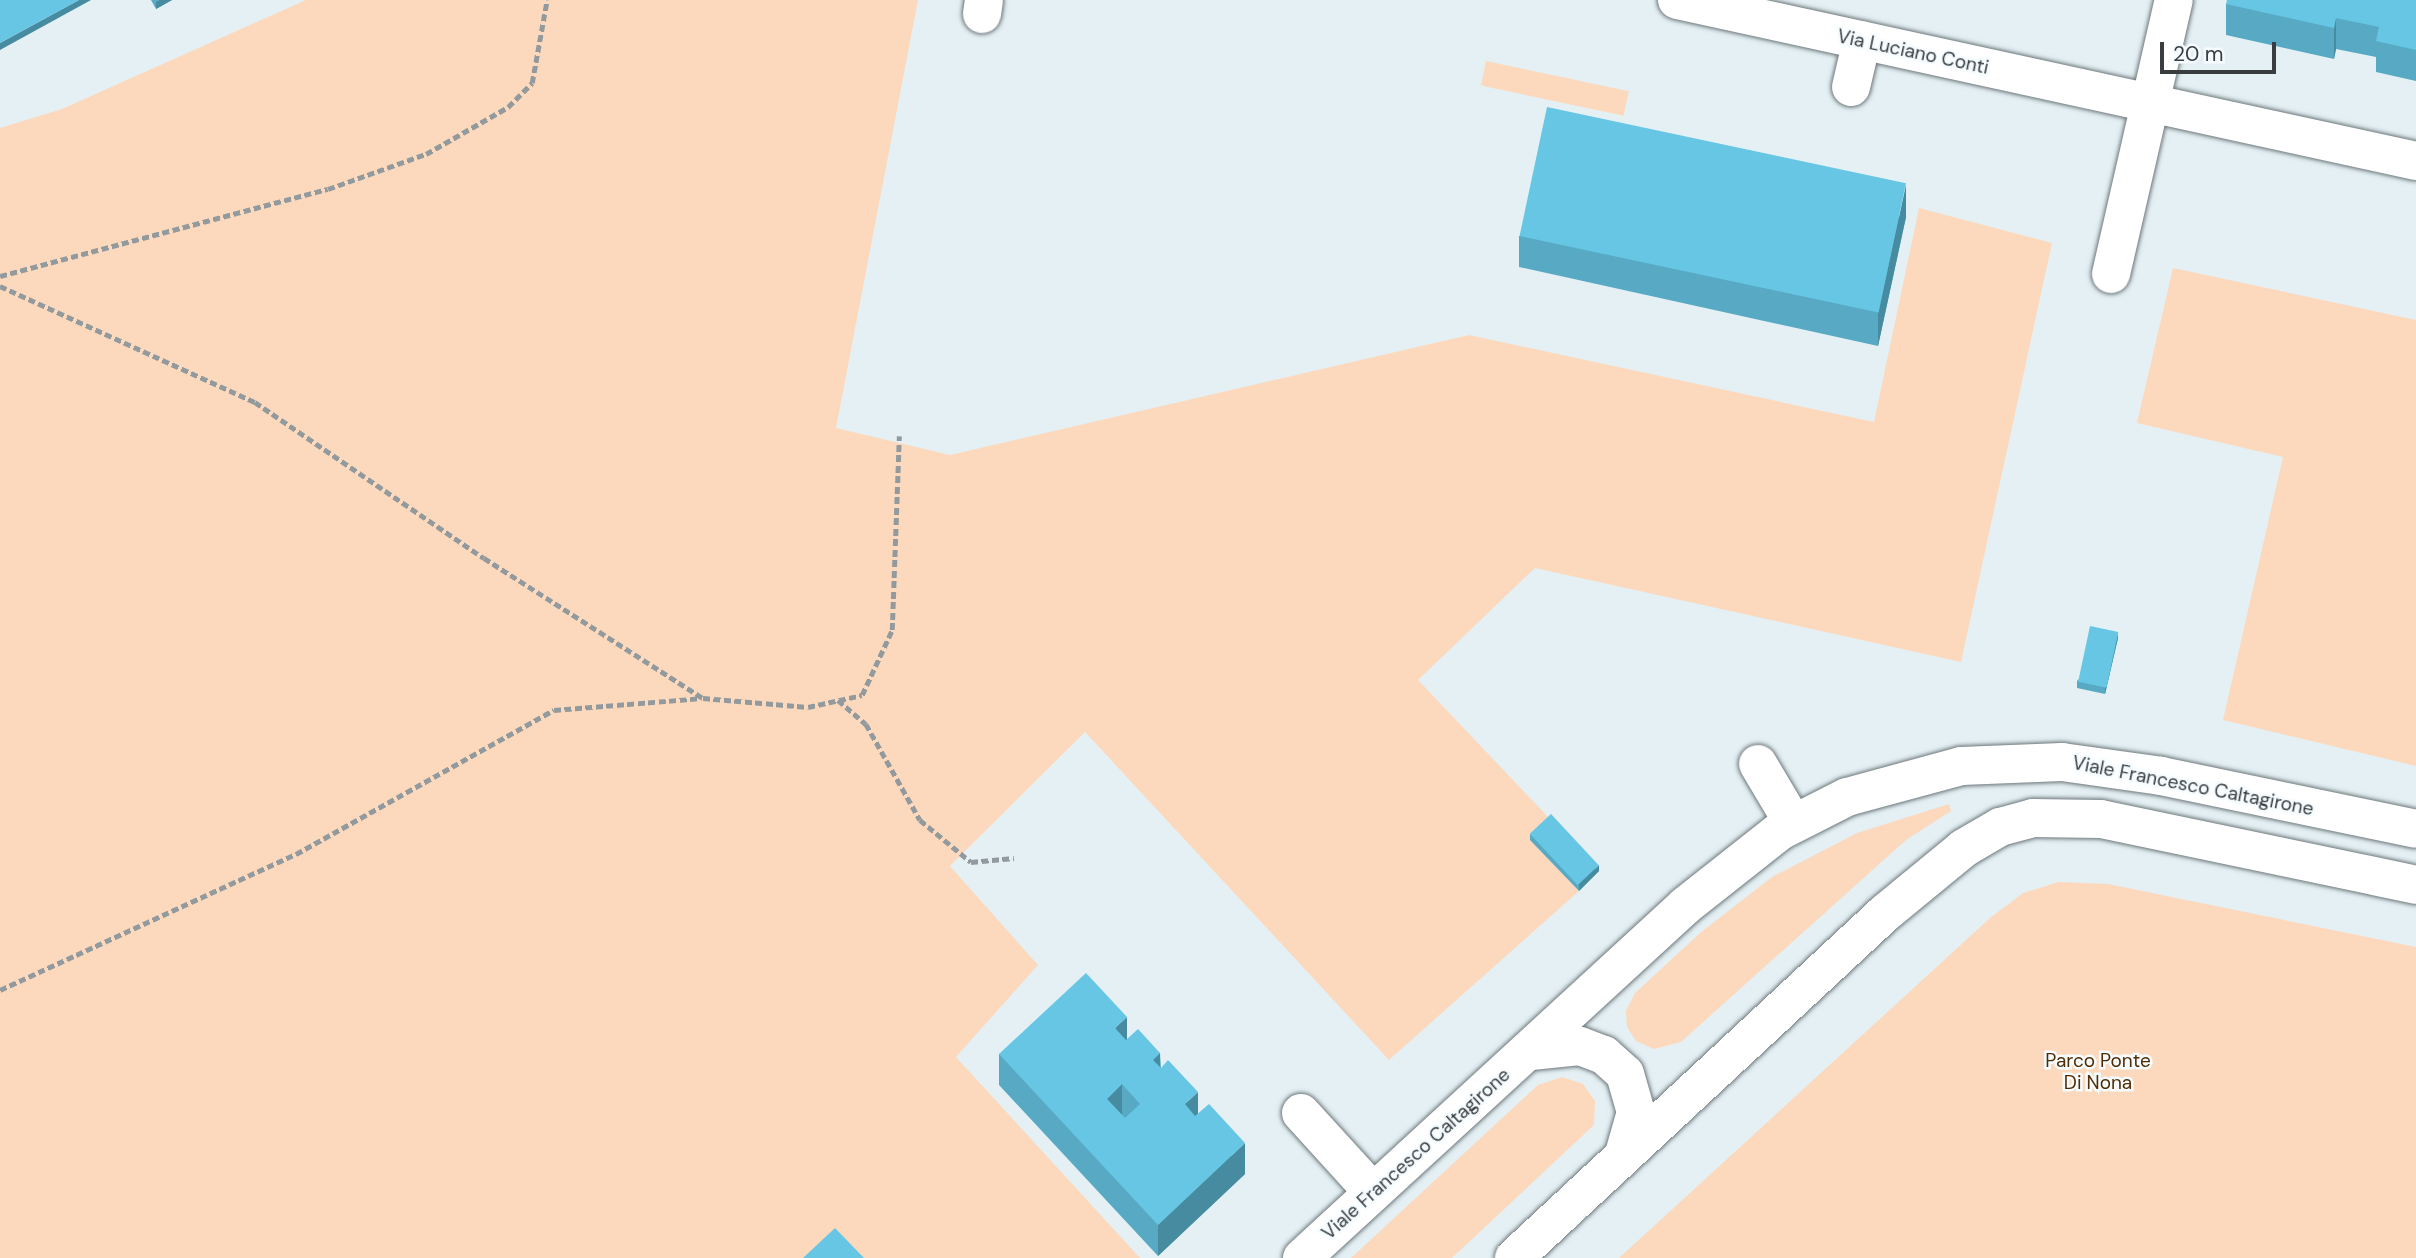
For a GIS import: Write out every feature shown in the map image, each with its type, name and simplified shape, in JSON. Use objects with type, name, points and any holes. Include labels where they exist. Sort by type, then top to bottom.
[{"type":"street","name":"Via Luciano Conti","points":[[1677,0],[2416,161]]},
{"type":"street","points":[[2111,274],[2174,0]]},
{"type":"street","points":[[1851,88],[1862,40]]},
{"type":"street","name":"Viale Francesco Caltagirone","points":[[1301,1258],[1531,1051],[1685,906],[1793,823],[1847,797],[1912,777],[1961,766],[2044,761],[2132,771],[2410,828],[2404,882],[2101,819],[2017,821],[1964,848],[1913,889],[1514,1258]]},
{"type":"street","points":[[1758,764],[1793,823]]},
{"type":"street","points":[[1531,1051],[1580,1046],[1604,1055],[1625,1074],[1636,1112],[1624,1154]]},
{"type":"street","points":[[1301,1114],[1373,1192]]},
{"type":"path","points":[[0,276],[328,189],[426,154],[508,107],[532,83],[547,0]]},
{"type":"path","points":[[0,286],[255,402],[484,558],[703,698]]},
{"type":"path","points":[[0,990],[296,855],[554,710],[703,698],[808,707],[862,695],[892,630],[899,436]]},
{"type":"path","points":[[838,700],[866,724],[920,820],[971,862],[1014,858]]},
{"type":"green space","points":[[306,0],[918,0],[836,428],[950,455],[1469,335],[1874,422],[1919,208],[2052,243],[1961,662],[1535,568],[1418,680],[1551,820],[1531,840],[1579,891],[1389,1060],[1085,732],[950,866],[1038,965],[956,1057],[1140,1258],[0,1258],[0,128],[62,109]]},
{"type":"green space","points":[[1486,61],[1629,91],[1624,116],[1481,85]]},
{"type":"green space","points":[[2173,268],[2416,320],[2416,766],[2223,720],[2283,457],[2137,423]]},
{"type":"green space","points":[[1949,804],[1951,811],[1906,840],[1681,1042],[1654,1049],[1636,1041],[1627,1027],[1626,1011],[1635,993],[1700,933],[1772,877],[1857,833]]},
{"type":"green space","name":"Parco Ponte Di Nona","points":[[2059,882],[2108,884],[2416,947],[2416,1258],[1619,1258],[1990,918],[2023,893]]},
{"type":"green space","points":[[1562,1077],[1583,1084],[1595,1101],[1594,1125],[1452,1258],[1351,1258],[1538,1085]]},
{"type":"building","points":[[0,0],[79,0],[0,43]]},
{"type":"building","points":[[2227,0],[2416,0],[2416,50],[2376,41],[2379,27],[2336,18],[2334,28],[2226,4]]},
{"type":"building","points":[[1547,107],[1906,183],[1879,312],[1520,236]]},
{"type":"building","points":[[2090,626],[2118,632],[2107,688],[2078,682]]},
{"type":"building","points":[[1551,814],[1599,865],[1578,885],[1530,834]]},
{"type":"building","points":[[1086,973],[1127,1017],[1115,1028],[1126,1040],[1138,1029],[1160,1053],[1153,1060],[1161,1068],[1168,1060],[1198,1092],[1185,1104],[1195,1116],[1209,1104],[1245,1143],[1158,1225],[999,1054]],"holes":[[[1122,1084],[1140,1104],[1125,1118],[1107,1099]]]},
{"type":"building","points":[[835,1228],[864,1258],[803,1258]]}]
